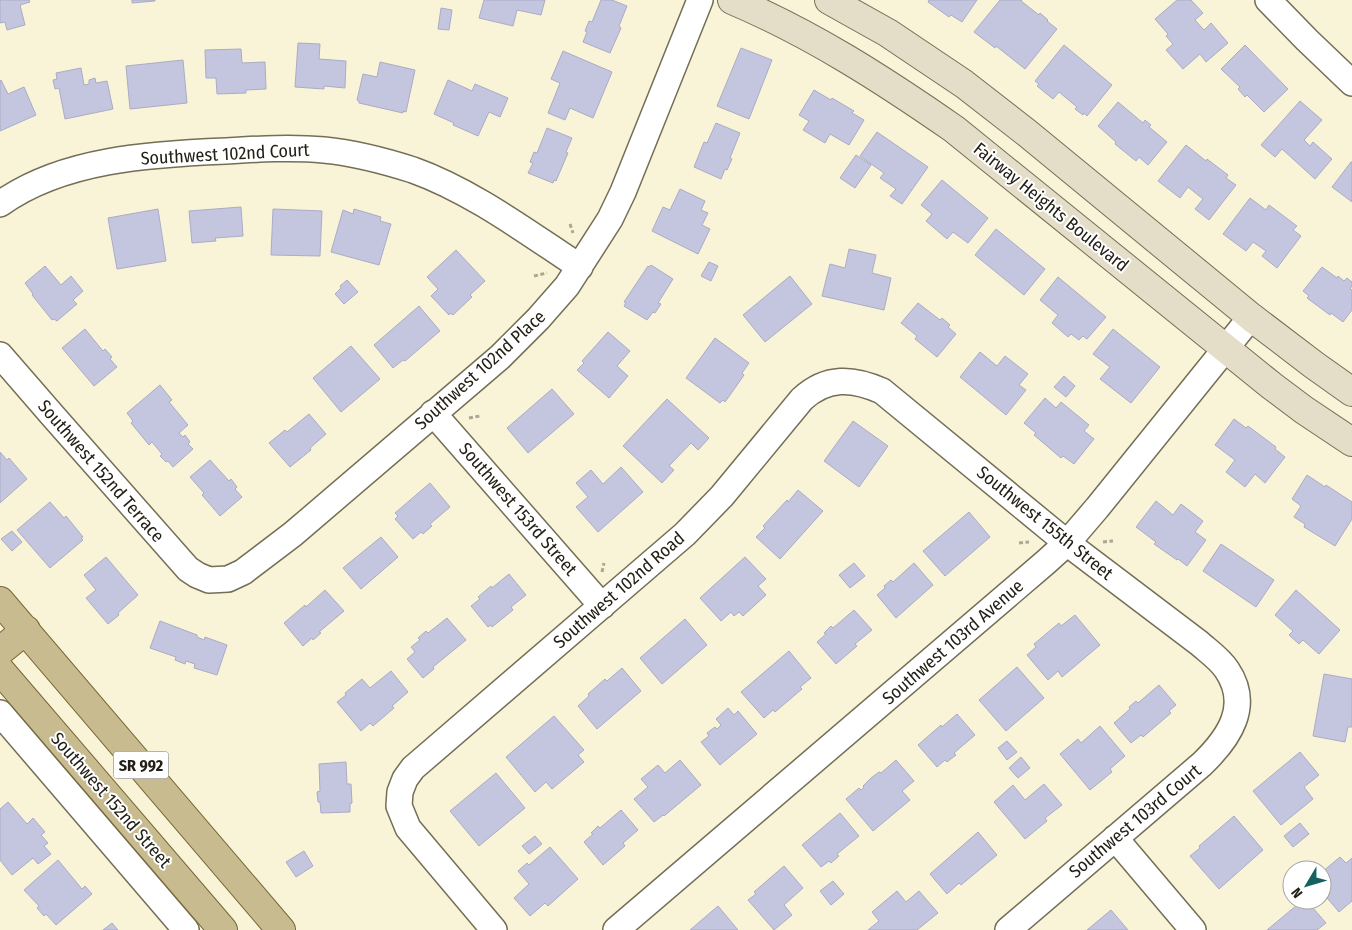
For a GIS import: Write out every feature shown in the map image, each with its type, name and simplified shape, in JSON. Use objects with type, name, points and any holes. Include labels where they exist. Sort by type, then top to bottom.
[{"type":"main road","name":"SR 992","points":[[0,601],[281,930]]},
{"type":"main road","points":[[0,651],[26,630]]},
{"type":"main road","name":"Southwest 152nd Street","points":[[0,670],[223,930]]},
{"type":"street","name":"Southwest 102nd Place","points":[[209,580],[228,579],[236,576],[293,534],[500,357],[567,286],[610,219],[623,192],[700,0]]},
{"type":"street","name":"Fairway Heights Boulevard","points":[[732,0],[772,18],[845,57],[892,86],[947,124],[1225,349],[1288,398],[1352,442]]},
{"type":"street","points":[[829,0],[888,33],[964,84],[1027,133],[1251,317],[1352,392]]},
{"type":"street","points":[[1268,0],[1306,40],[1351,80]]},
{"type":"street","name":"Southwest 102nd Court","points":[[0,204],[43,181],[105,162],[139,157],[224,151],[293,148],[325,150],[381,161],[413,170],[443,183],[471,196],[580,267]]},
{"type":"street","name":"Southwest 103rd Avenue","points":[[616,930],[1067,543],[1251,317]]},
{"type":"street","name":"Southwest 152nd Terrace","points":[[0,355],[188,569],[209,580]]},
{"type":"street","name":"Southwest 155th Street","points":[[832,383],[853,381],[867,384],[882,391],[1067,543],[1218,659],[1226,669],[1237,696]]},
{"type":"street","name":"Southwest 102nd Road","points":[[494,930],[408,828],[399,806],[400,792],[405,779],[413,768],[685,534],[733,482],[802,399],[816,389],[832,383]]},
{"type":"street","name":"Southwest 153rd Street","points":[[433,413],[602,606]]},
{"type":"street","name":"Southwest 103rd Court","points":[[1008,930],[1215,752],[1232,727],[1236,712],[1237,696]]},
{"type":"street","points":[[0,713],[186,930]]},
{"type":"street","points":[[1115,838],[1193,930]]},
{"type":"path","points":[[570,224],[573,233]]},
{"type":"path","points":[[534,276],[547,273]]},
{"type":"path","points":[[468,418],[480,416]]},
{"type":"path","points":[[1019,543],[1030,541]]},
{"type":"building","points":[[0,0],[29,0],[30,2],[20,5],[25,25],[7,30],[5,22],[0,23]]},
{"type":"building","points":[[132,0],[155,0],[155,1],[132,3]]},
{"type":"building","points":[[484,0],[545,0],[541,15],[517,10],[513,26],[479,18]]},
{"type":"building","points":[[601,0],[612,0],[627,6],[619,26],[621,28],[610,53],[583,42],[589,21],[592,22]]},
{"type":"building","points":[[929,0],[977,0],[962,22],[951,15],[949,17],[928,2]]},
{"type":"building","points":[[1000,0],[1022,0],[1057,29],[1025,69],[996,46],[995,48],[974,32]]},
{"type":"building","points":[[1177,0],[1191,0],[1203,13],[1195,20],[1204,30],[1211,23],[1228,43],[1206,62],[1200,54],[1183,69],[1166,50],[1173,44],[1166,36],[1168,34],[1155,19]]},
{"type":"building","points":[[441,8],[452,10],[449,30],[438,29]]},
{"type":"building","points":[[298,43],[320,44],[319,59],[346,61],[345,88],[324,86],[324,89],[295,87]]},
{"type":"building","points":[[1064,45],[1112,85],[1087,116],[1075,109],[1077,107],[1059,92],[1053,99],[1037,86],[1039,84],[1035,81]]},
{"type":"building","points":[[1245,45],[1288,89],[1264,112],[1247,95],[1245,97],[1238,89],[1240,87],[1221,69]]},
{"type":"building","points":[[741,48],[772,60],[749,119],[717,106]]},
{"type":"building","points":[[241,49],[242,63],[265,62],[266,89],[246,90],[246,93],[217,94],[216,78],[206,78],[205,50]]},
{"type":"building","points":[[563,51],[612,72],[593,118],[570,108],[565,120],[548,113],[560,83],[551,79]]},
{"type":"building","points":[[183,60],[187,103],[130,109],[126,66]]},
{"type":"building","points":[[380,62],[415,70],[406,112],[403,111],[403,113],[359,103],[357,100],[363,74],[377,77]]},
{"type":"building","points":[[81,68],[84,85],[89,84],[89,80],[95,78],[96,83],[107,81],[113,109],[65,119],[59,88],[55,89],[53,80],[57,79],[56,73]]},
{"type":"building","points":[[448,80],[472,91],[475,84],[508,98],[500,117],[489,112],[478,136],[434,114]]},
{"type":"building","points":[[0,81],[8,94],[24,87],[36,115],[0,131]]},
{"type":"building","points":[[814,90],[854,111],[852,113],[864,120],[849,145],[830,134],[825,143],[803,130],[809,121],[799,115]]},
{"type":"building","points":[[1300,101],[1322,120],[1304,140],[1310,146],[1313,142],[1332,159],[1315,179],[1282,149],[1275,157],[1261,145]]},
{"type":"building","points":[[1118,102],[1143,123],[1145,120],[1151,125],[1149,127],[1167,142],[1148,165],[1139,157],[1136,161],[1115,144],[1116,142],[1098,126]]},
{"type":"building","points":[[716,123],[740,133],[730,158],[732,159],[721,179],[694,167],[704,142],[707,143]]},
{"type":"building","points":[[547,128],[572,138],[566,152],[568,153],[556,181],[554,180],[553,183],[528,173],[533,163],[530,162],[534,152],[537,153]]},
{"type":"building","points":[[877,132],[928,167],[902,204],[890,196],[896,189],[880,178],[884,173],[860,156]]},
{"type":"building","points":[[1186,145],[1228,175],[1226,178],[1236,185],[1209,220],[1195,209],[1203,199],[1188,187],[1180,198],[1158,181]]},
{"type":"building","points":[[856,155],[871,165],[855,188],[840,178]]},
{"type":"building","points":[[1352,162],[1352,202],[1332,187]]},
{"type":"building","points":[[942,180],[988,218],[968,243],[953,232],[947,239],[926,221],[932,214],[921,205]]},
{"type":"building","points":[[680,189],[705,201],[701,210],[708,213],[702,225],[710,229],[698,254],[652,231],[663,207],[670,210]]},
{"type":"building","points":[[1250,198],[1266,210],[1269,205],[1297,226],[1293,230],[1301,236],[1277,268],[1262,256],[1266,251],[1253,242],[1246,251],[1223,234]]},
{"type":"building","points":[[241,207],[243,236],[215,238],[216,241],[192,243],[189,211]]},
{"type":"building","points":[[158,209],[166,261],[117,269],[108,218]]},
{"type":"building","points":[[273,209],[322,211],[320,256],[271,255]]},
{"type":"building","points":[[354,209],[381,217],[380,221],[391,224],[379,265],[331,252],[343,210],[353,214]]},
{"type":"building","points":[[996,229],[1045,269],[1024,295],[975,255]]},
{"type":"building","points":[[849,249],[876,255],[872,273],[891,278],[884,310],[822,296],[830,264],[845,268]]},
{"type":"building","points":[[456,250],[485,281],[453,315],[450,313],[449,315],[431,296],[438,289],[427,277]]},
{"type":"building","points":[[709,262],[718,266],[711,281],[701,276]]},
{"type":"building","points":[[651,265],[673,279],[658,303],[661,304],[647,320],[624,306],[626,303],[624,302],[648,266]]},
{"type":"building","points":[[45,266],[61,285],[71,276],[83,291],[73,300],[77,304],[57,321],[52,320],[25,283]]},
{"type":"building","points":[[1322,267],[1337,278],[1338,276],[1344,281],[1347,278],[1352,282],[1350,289],[1352,290],[1352,310],[1343,322],[1307,298],[1309,296],[1303,291]]},
{"type":"building","points":[[790,276],[812,304],[765,342],[743,315]]},
{"type":"building","points":[[1058,277],[1106,317],[1087,339],[1083,336],[1079,340],[1071,334],[1068,337],[1052,323],[1058,315],[1040,300]]},
{"type":"building","points":[[347,280],[358,292],[344,304],[335,294]]},
{"type":"building","points":[[918,303],[940,320],[942,318],[956,334],[937,357],[915,339],[917,336],[901,323]]},
{"type":"building","points":[[419,306],[440,331],[405,361],[403,360],[393,368],[374,345]]},
{"type":"building","points":[[85,329],[103,351],[105,349],[112,357],[110,359],[117,367],[94,386],[62,348]]},
{"type":"building","points":[[1113,329],[1160,367],[1131,403],[1100,379],[1110,367],[1093,354]]},
{"type":"building","points":[[608,332],[630,351],[617,366],[628,376],[609,398],[577,370],[584,363],[582,361]]},
{"type":"building","points":[[715,338],[749,363],[742,373],[744,375],[725,402],[723,400],[720,403],[686,378]]},
{"type":"building","points":[[351,346],[380,379],[341,412],[313,378]]},
{"type":"building","points":[[980,352],[997,366],[1005,356],[1028,374],[1019,385],[1026,390],[1006,415],[960,377]]},
{"type":"building","points":[[1064,376],[1075,386],[1066,397],[1054,387]]},
{"type":"building","points":[[160,385],[172,400],[169,402],[188,425],[179,433],[183,437],[185,435],[190,442],[188,444],[193,449],[173,467],[160,456],[162,454],[152,442],[149,445],[131,423],[133,421],[127,413]]},
{"type":"building","points":[[552,389],[574,414],[528,453],[507,428]]},
{"type":"building","points":[[1045,398],[1056,408],[1061,402],[1089,425],[1084,431],[1094,439],[1074,464],[1063,456],[1061,458],[1034,435],[1036,433],[1024,423]]},
{"type":"building","points":[[667,399],[709,438],[698,450],[691,443],[669,466],[674,470],[662,483],[623,446]]},
{"type":"building","points":[[309,414],[326,434],[310,448],[311,450],[290,467],[269,443],[285,430],[287,432]]},
{"type":"building","points":[[1234,419],[1246,428],[1248,426],[1276,447],[1275,449],[1285,457],[1265,483],[1255,474],[1245,487],[1226,472],[1235,460],[1215,445]]},
{"type":"building","points":[[853,421],[888,446],[859,487],[824,461]]},
{"type":"building","points":[[0,452],[7,460],[9,458],[27,479],[0,503]]},
{"type":"building","points":[[210,460],[229,481],[231,479],[237,487],[235,489],[242,497],[220,516],[190,477]]},
{"type":"building","points":[[621,467],[643,492],[598,532],[576,507],[588,497],[576,483],[591,470],[603,484]]},
{"type":"building","points":[[1307,475],[1352,502],[1352,519],[1335,546],[1304,527],[1305,524],[1294,517],[1301,506],[1292,499]]},
{"type":"building","points":[[430,483],[450,507],[430,524],[432,526],[423,534],[421,532],[413,539],[395,519],[398,516],[395,513]]},
{"type":"building","points":[[798,490],[823,511],[780,559],[756,537],[765,528],[763,526]]},
{"type":"building","points":[[1156,501],[1173,515],[1181,504],[1203,521],[1195,532],[1206,540],[1187,566],[1154,544],[1156,542],[1136,527]]},
{"type":"building","points":[[50,502],[64,518],[66,516],[83,537],[81,538],[83,540],[50,568],[17,530]]},
{"type":"building","points":[[969,512],[990,537],[945,576],[923,551]]},
{"type":"building","points":[[12,531],[22,542],[12,551],[1,539]]},
{"type":"building","points":[[381,537],[398,557],[361,589],[343,568]]},
{"type":"building","points":[[1221,544],[1274,580],[1256,607],[1203,571]]},
{"type":"building","points":[[106,557],[138,595],[108,624],[86,598],[96,590],[84,575]]},
{"type":"building","points":[[745,557],[766,579],[758,586],[766,595],[743,616],[739,612],[734,616],[731,612],[721,621],[700,598]]},
{"type":"building","points":[[854,563],[865,576],[850,588],[839,575]]},
{"type":"building","points":[[914,563],[933,585],[896,618],[877,595],[885,588],[884,586],[891,580],[893,582]]},
{"type":"building","points":[[509,574],[526,595],[511,607],[513,610],[492,627],[491,625],[488,627],[471,606],[491,586],[492,588]]},
{"type":"building","points":[[325,590],[344,611],[319,632],[321,633],[313,640],[312,638],[303,646],[284,623]]},
{"type":"building","points":[[1296,590],[1340,630],[1319,654],[1303,640],[1299,644],[1289,635],[1293,631],[1275,615]]},
{"type":"building","points":[[854,610],[872,630],[836,664],[817,642],[826,634],[824,633],[831,626],[833,628]]},
{"type":"building","points":[[1075,615],[1100,645],[1062,677],[1058,671],[1048,680],[1027,655],[1036,647],[1034,644],[1059,623],[1061,626]]},
{"type":"building","points":[[447,618],[466,640],[433,667],[434,669],[423,678],[407,659],[415,652],[411,647],[420,640],[418,638],[426,631],[428,633]]},
{"type":"building","points":[[685,619],[707,645],[662,684],[640,658]]},
{"type":"building","points":[[160,621],[197,635],[197,637],[204,640],[205,637],[227,645],[217,675],[194,668],[195,664],[186,661],[185,664],[175,660],[176,657],[150,648]]},
{"type":"building","points":[[789,651],[811,678],[800,687],[802,689],[775,712],[773,710],[764,718],[741,692]]},
{"type":"building","points":[[1017,667],[1044,698],[1006,731],[979,700]]},
{"type":"building","points":[[622,668],[641,691],[597,729],[578,706],[605,679],[607,681]]},
{"type":"building","points":[[391,671],[408,692],[392,706],[394,708],[373,726],[370,723],[361,731],[337,702],[362,679],[370,688]]},
{"type":"building","points":[[1324,674],[1352,679],[1352,727],[1348,727],[1345,742],[1313,736]]},
{"type":"building","points":[[1159,685],[1176,705],[1169,711],[1171,713],[1143,737],[1141,735],[1131,743],[1114,723],[1136,701],[1138,703]]},
{"type":"building","points":[[728,708],[734,715],[738,711],[757,734],[720,765],[701,742],[709,736],[707,733],[721,725],[716,719]]},
{"type":"building","points":[[957,714],[975,735],[954,753],[956,755],[947,762],[945,760],[937,767],[918,745]]},
{"type":"building","points":[[554,716],[584,750],[578,755],[584,762],[552,789],[546,782],[535,792],[506,757]]},
{"type":"building","points":[[1100,726],[1125,756],[1110,769],[1112,772],[1090,790],[1060,754],[1078,739],[1081,743]]},
{"type":"building","points":[[1007,741],[1017,752],[1007,760],[998,748]]},
{"type":"building","points":[[1300,752],[1319,775],[1304,787],[1313,799],[1281,825],[1253,791]]},
{"type":"building","points":[[1021,757],[1030,768],[1018,778],[1009,768]]},
{"type":"building","points":[[680,760],[701,785],[654,822],[634,799],[648,787],[641,779],[658,765],[665,773]]},
{"type":"building","points":[[896,760],[914,781],[902,791],[910,800],[873,831],[846,799],[859,788],[861,790],[871,778],[879,772],[881,773]]},
{"type":"building","points":[[346,762],[347,784],[351,784],[352,803],[350,804],[350,812],[321,813],[317,792],[320,791],[319,764]]},
{"type":"building","points":[[496,773],[525,808],[479,846],[450,811]]},
{"type":"building","points":[[1044,784],[1062,805],[1045,818],[1047,821],[1025,839],[994,802],[1013,785],[1025,800]]},
{"type":"building","points":[[8,802],[27,824],[33,818],[45,832],[41,835],[48,843],[44,846],[51,854],[38,864],[33,858],[12,875],[0,860],[0,809]]},
{"type":"building","points":[[621,810],[638,830],[623,843],[625,846],[603,865],[584,842],[593,834],[591,833],[598,826],[600,828]]},
{"type":"building","points":[[840,813],[859,836],[837,854],[839,856],[831,863],[829,861],[821,867],[802,845]]},
{"type":"building","points":[[1234,816],[1263,850],[1219,889],[1190,856]]},
{"type":"building","points":[[1300,823],[1309,834],[1293,847],[1284,836]]},
{"type":"building","points":[[978,832],[997,855],[961,885],[959,883],[947,894],[930,874]]},
{"type":"building","points":[[535,836],[542,844],[529,854],[522,846]]},
{"type":"building","points":[[550,847],[578,879],[548,906],[545,903],[530,916],[514,898],[529,884],[518,871],[527,863],[529,865]]},
{"type":"building","points":[[304,851],[313,866],[296,877],[286,862]]},
{"type":"building","points":[[1340,857],[1346,863],[1352,858],[1352,901],[1339,912],[1332,904],[1332,864]]},
{"type":"building","points":[[58,860],[82,889],[85,886],[92,894],[56,925],[46,914],[44,916],[37,908],[39,906],[24,890]]},
{"type":"building","points":[[784,866],[803,888],[784,905],[792,915],[774,930],[748,900],[756,894],[754,892]]},
{"type":"building","points":[[833,881],[844,894],[831,905],[820,891]]},
{"type":"building","points":[[897,891],[906,902],[919,891],[938,913],[917,930],[868,930],[879,921],[872,912]]},
{"type":"building","points":[[718,906],[738,930],[690,930]]},
{"type":"building","points":[[1111,910],[1128,930],[1087,930]]},
{"type":"building","points":[[1291,910],[1315,910],[1326,923],[1317,930],[1267,930]]},
{"type":"building","points":[[112,923],[118,930],[103,930]]}]
